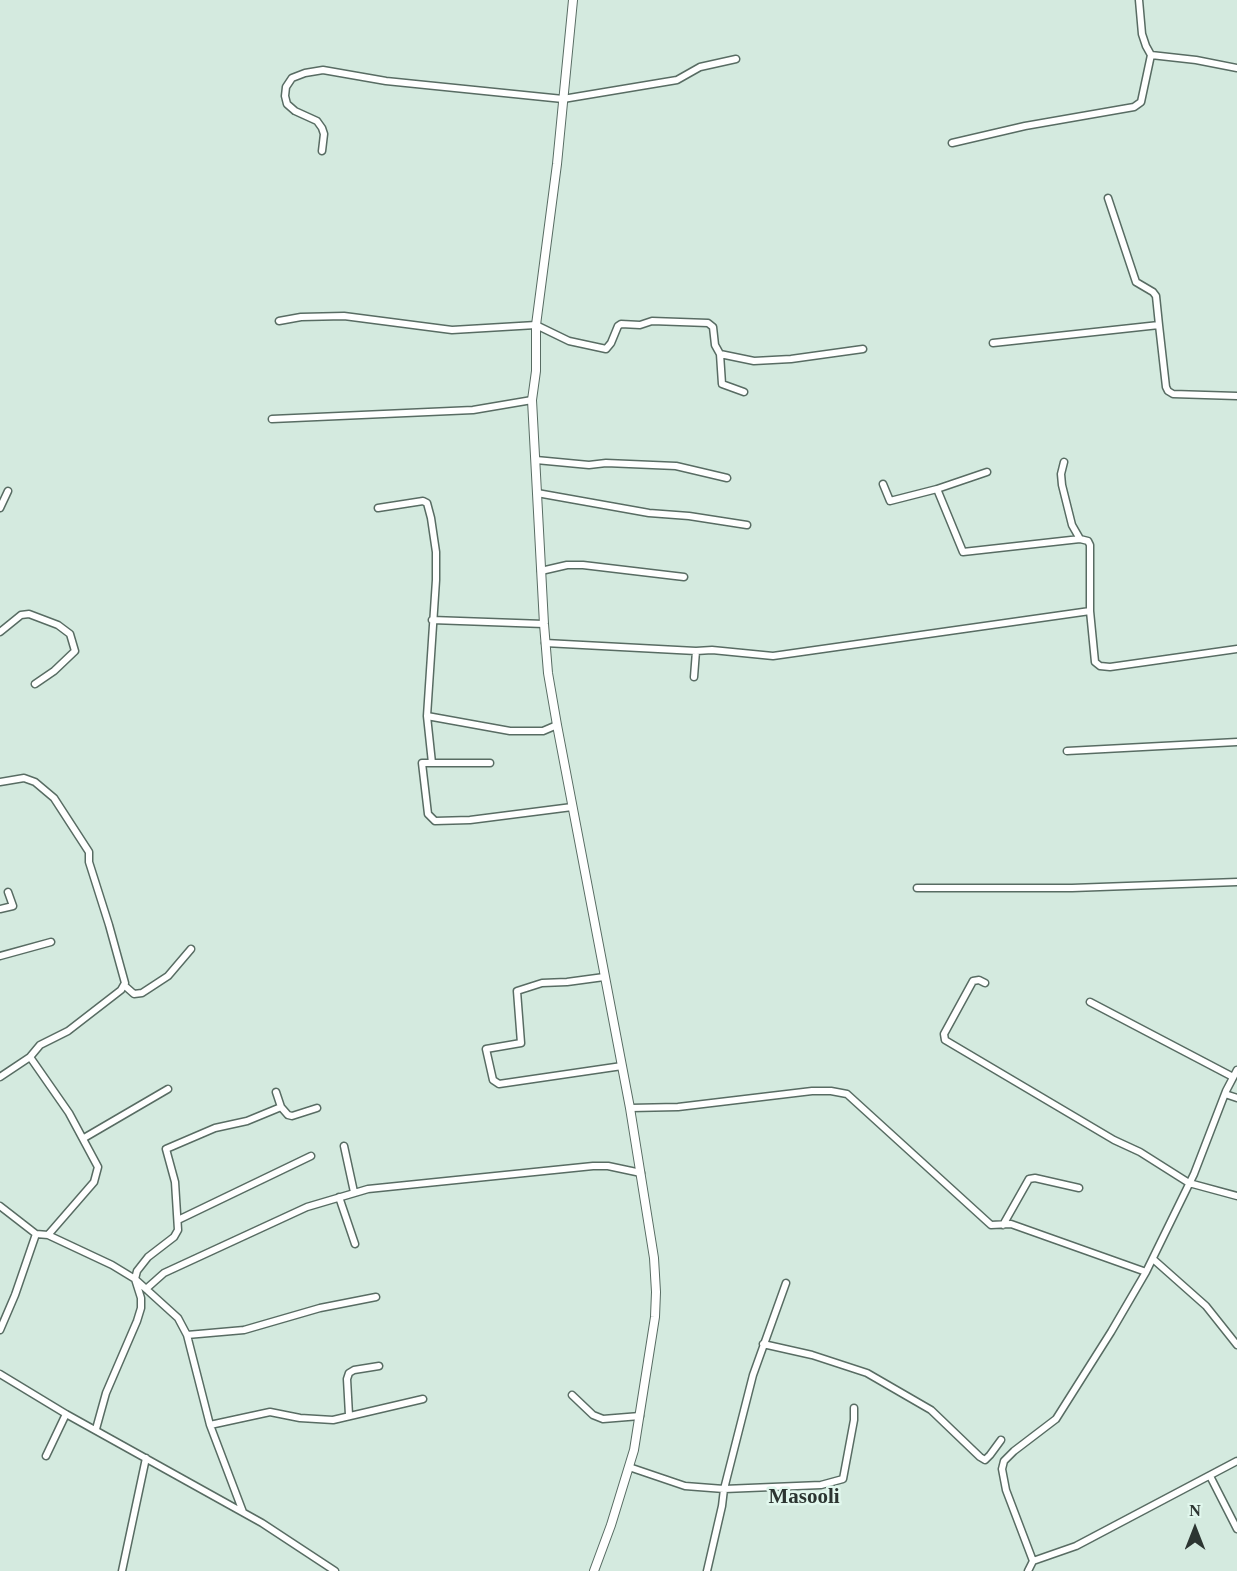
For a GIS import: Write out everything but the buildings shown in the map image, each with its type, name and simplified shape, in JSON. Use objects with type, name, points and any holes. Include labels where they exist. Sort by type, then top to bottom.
[{"type":"street","points":[[573,0],[536,325],[536,371],[531,400],[545,643],[556,725],[630,1108],[654,1258],[656,1298],[640,1416],[629,1467],[594,1571]]},
{"type":"street","points":[[952,143],[1024,126],[1134,107],[1141,102],[1151,55],[1142,34],[1139,0]]},
{"type":"street","points":[[1151,55],[1237,68]]},
{"type":"street","points":[[322,152],[324,134],[322,128],[317,122],[295,111],[288,104],[285,96],[286,87],[292,78],[305,73],[323,70],[386,81],[563,99],[677,80],[700,67],[736,60]]},
{"type":"street","points":[[1108,198],[1136,282],[1156,296],[1168,391],[1173,394],[1237,396]]},
{"type":"street","points":[[279,321],[301,317],[344,316],[460,330],[536,325],[569,341],[606,349],[621,324],[640,325],[652,321],[708,322],[713,327],[715,345],[720,354],[722,384],[744,392]]},
{"type":"street","points":[[993,344],[1159,325]]},
{"type":"street","points":[[720,354],[754,361],[791,360],[863,349]]},
{"type":"street","points":[[272,419],[472,410],[531,400]]},
{"type":"street","points":[[536,460],[589,465],[676,466],[727,478]]},
{"type":"street","points":[[1064,462],[1060,474],[1062,485],[1072,525],[1080,539]]},
{"type":"street","points":[[883,484],[890,501],[937,489],[987,472]]},
{"type":"street","points":[[937,489],[963,552],[1085,539],[1090,545],[1090,611],[1095,662],[1104,667],[1237,649]]},
{"type":"street","points":[[0,508],[8,491]]},
{"type":"street","points":[[537,493],[649,513],[689,516],[747,525]]},
{"type":"street","points":[[378,508],[423,501],[427,503],[431,518],[436,552],[427,716],[432,763]]},
{"type":"street","points":[[541,572],[567,565],[583,565],[684,577]]},
{"type":"street","points":[[545,643],[772,656],[1090,611]]},
{"type":"street","points":[[0,632],[21,615],[29,614],[57,625],[70,634],[75,651],[54,671],[35,684]]},
{"type":"street","points":[[432,620],[544,624]]},
{"type":"street","points":[[694,677],[696,651]]},
{"type":"street","points":[[427,716],[510,731],[543,731],[556,725]]},
{"type":"street","points":[[1067,751],[1237,742]]},
{"type":"street","points":[[490,763],[422,764],[428,814],[435,821],[470,820],[572,807]]},
{"type":"street","points":[[0,782],[24,778],[54,798],[89,852],[89,862],[125,986],[134,994],[142,993],[168,976],[190,949]]},
{"type":"street","points":[[917,888],[1072,888],[1237,882]]},
{"type":"street","points":[[0,909],[13,906],[8,892]]},
{"type":"street","points":[[0,956],[51,942]]},
{"type":"street","points":[[604,977],[542,983],[517,991],[521,1043],[486,1048],[493,1080],[499,1084],[622,1066]]},
{"type":"street","points":[[986,984],[979,980],[973,981],[944,1034],[945,1040],[1114,1140],[1140,1152],[1189,1184],[1237,1196]]},
{"type":"street","points":[[0,1077],[30,1057],[38,1047],[68,1031],[125,986]]},
{"type":"street","points":[[1090,1002],[1233,1077]]},
{"type":"street","points":[[30,1057],[69,1113],[98,1167],[94,1182],[48,1235]]},
{"type":"street","points":[[1033,1561],[1006,1490],[1002,1469],[1004,1461],[1060,1413],[1111,1332],[1153,1259],[1189,1184],[1237,1070]]},
{"type":"street","points":[[84,1138],[168,1089]]},
{"type":"street","points":[[630,1108],[678,1107],[813,1090],[848,1094],[992,1225],[1011,1224],[1146,1272]]},
{"type":"street","points":[[276,1092],[281,1107],[288,1115],[292,1116],[317,1108]]},
{"type":"street","points":[[1225,1095],[1237,1098]]},
{"type":"street","points":[[96,1429],[106,1393],[141,1308],[141,1298],[135,1279],[137,1271],[148,1257],[177,1234],[175,1182],[166,1149],[215,1128],[247,1121],[281,1107]]},
{"type":"street","points":[[344,1146],[354,1192]]},
{"type":"street","points":[[178,1220],[310,1156]]},
{"type":"street","points":[[146,1288],[157,1278],[175,1268],[307,1207],[354,1192],[593,1166],[608,1166],[641,1173]]},
{"type":"street","points":[[1003,1225],[1029,1179],[1035,1178],[1079,1188]]},
{"type":"street","points":[[339,1197],[356,1244]]},
{"type":"street","points":[[0,1206],[36,1234],[48,1235],[112,1265],[135,1279],[178,1318],[187,1335],[210,1425],[243,1512]]},
{"type":"street","points":[[0,1330],[36,1234]]},
{"type":"street","points":[[1153,1259],[1206,1306],[1236,1340]]},
{"type":"street","points":[[707,1571],[724,1489],[753,1375],[786,1284]]},
{"type":"street","points":[[187,1335],[244,1330],[320,1308],[376,1297]]},
{"type":"street","points":[[763,1344],[812,1355],[867,1373],[931,1410],[985,1460],[1000,1440]]},
{"type":"street","points":[[349,1415],[347,1385],[349,1373],[354,1370],[380,1366]]},
{"type":"street","points":[[0,1374],[243,1512],[335,1571]]},
{"type":"street","points":[[572,1395],[593,1415],[603,1419],[640,1416]]},
{"type":"street","points":[[210,1425],[270,1412],[327,1420],[423,1399]]},
{"type":"street","points":[[629,1467],[685,1486],[724,1489],[821,1485],[843,1479],[854,1420],[854,1408]]},
{"type":"street","points":[[46,1456],[66,1413]]},
{"type":"street","points":[[122,1571],[146,1458]]},
{"type":"street","points":[[1028,1571],[1033,1561],[1076,1546],[1237,1461]]},
{"type":"street","points":[[1210,1476],[1237,1528]]},
{"type":"district","name":"Masooli","points":[[804,1498]]}]
